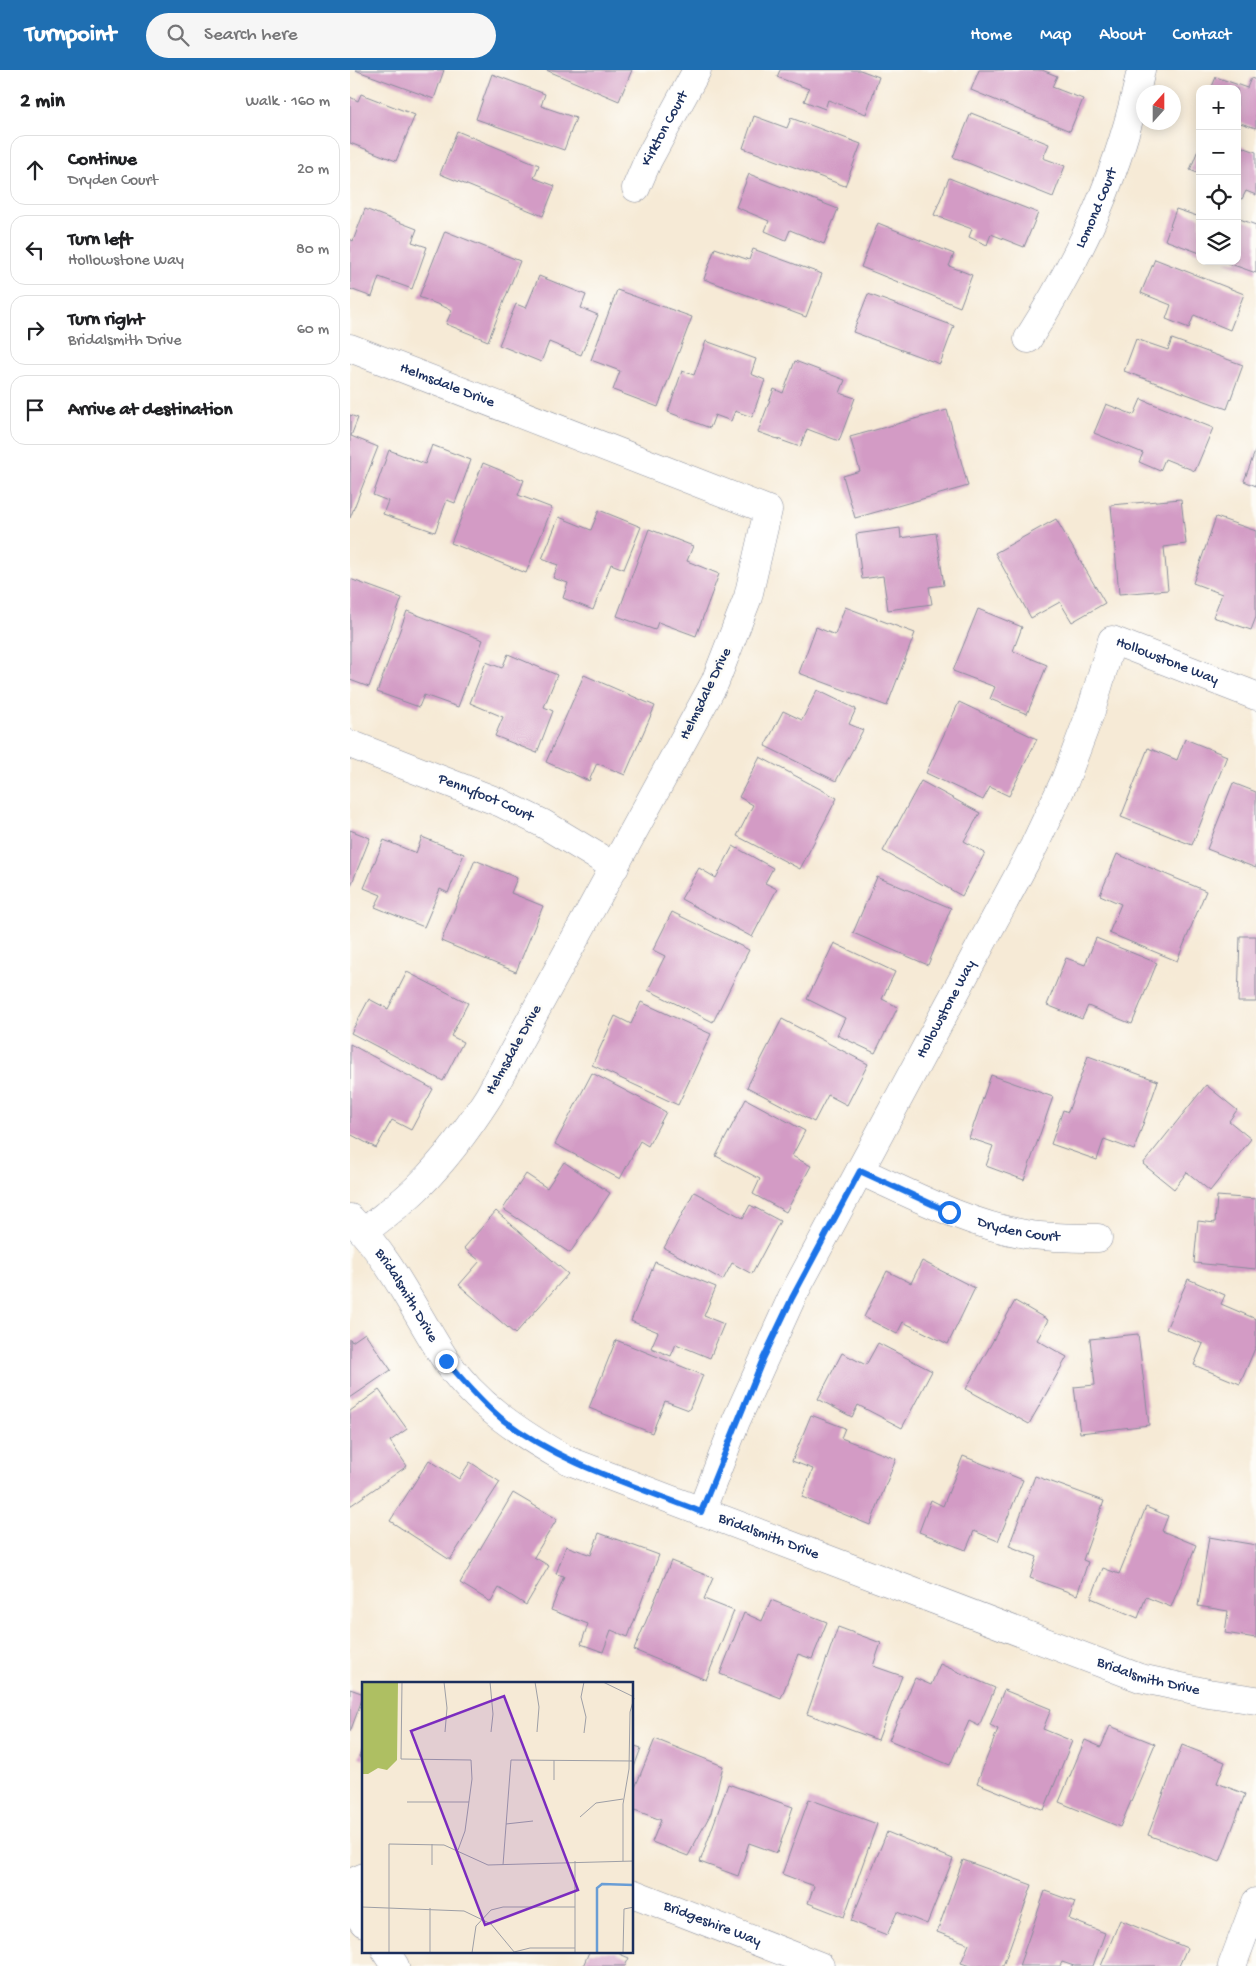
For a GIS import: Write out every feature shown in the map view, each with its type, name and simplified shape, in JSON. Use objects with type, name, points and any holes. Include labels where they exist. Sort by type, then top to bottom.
[{"type":"street","name":"Kirkton Court","points":[[636,188],[648,160],[697,70]]},
{"type":"street","name":"Lomond Court","points":[[1028,338],[1056,294],[1092,225],[1107,189],[1132,115],[1141,70]]},
{"type":"street","name":"Helmsdale Drive","points":[[350,348],[768,510],[748,597],[715,682],[488,1096],[470,1126],[444,1159],[416,1189],[357,1225]]},
{"type":"street","name":"Hollowstone Way","points":[[701,1512],[763,1359],[792,1298],[1034,846],[1065,780],[1091,711],[1112,640],[1256,696]]},
{"type":"street","name":"Pennyfoot Court","points":[[350,744],[501,803],[542,824],[615,867]]},
{"type":"street","name":"Dryden Court","points":[[860,1171],[949,1212],[988,1224],[1024,1234],[1058,1238],[1098,1238]]},
{"type":"street","name":"Bridalsmith Drive","points":[[357,1225],[388,1264],[446,1361],[472,1391],[500,1417],[532,1440],[567,1460],[1140,1678],[1208,1693],[1256,1700]]},
{"type":"street","points":[[350,1882],[362,1877]]},
{"type":"street","name":"Bridgeshire Way","points":[[634,1894],[820,1966]]},
{"type":"street","points":[[1232,1966],[1256,1902]]},
{"type":"street","points":[[350,1905],[362,1920]]},
{"type":"street","points":[[387,1954],[395,1966]]},
{"type":"building","points":[[355,70],[444,70],[434,99]]},
{"type":"building","points":[[546,70],[632,70],[619,101]]},
{"type":"building","points":[[780,70],[860,70],[879,77],[866,114],[828,100],[825,109],[804,101],[809,89],[777,77]]},
{"type":"building","points":[[979,70],[1042,70],[1057,76],[1052,87],[1083,99],[1070,131],[971,90]]},
{"type":"building","points":[[492,74],[545,94],[541,106],[576,118],[564,150],[476,119]]},
{"type":"building","points":[[1216,77],[1239,85],[1213,85]]},
{"type":"building","points":[[1251,78],[1256,80],[1256,128],[1241,123],[1241,86],[1247,88]]},
{"type":"building","points":[[361,94],[415,115],[396,161],[350,143],[350,97],[358,101]]},
{"type":"building","points":[[971,113],[1049,144],[1043,158],[1065,166],[1053,197],[953,157]]},
{"type":"building","points":[[754,116],[787,128],[791,118],[861,144],[845,186],[743,148]]},
{"type":"building","points":[[457,131],[539,165],[534,178],[555,186],[543,216],[440,174]]},
{"type":"building","points":[[1241,146],[1256,152],[1256,195],[1246,191],[1242,199]]},
{"type":"building","points":[[1196,155],[1196,172],[1190,170]]},
{"type":"building","points":[[749,174],[838,209],[824,244],[790,230],[786,240],[765,231],[769,221],[736,207]]},
{"type":"building","points":[[949,178],[1038,213],[1024,247],[991,234],[987,245],[969,237],[972,229],[934,215]]},
{"type":"building","points":[[365,209],[417,229],[412,242],[427,247],[412,289],[379,277],[372,297],[350,289],[350,239],[353,241]]},
{"type":"building","points":[[1176,209],[1196,216],[1196,252],[1165,240]]},
{"type":"building","points":[[1241,219],[1256,225],[1256,273],[1233,265],[1241,265]]},
{"type":"building","points":[[878,223],[954,254],[949,266],[972,275],[960,307],[861,267]]},
{"type":"building","points":[[445,231],[520,261],[488,341],[446,324],[452,310],[419,297]]},
{"type":"building","points":[[715,248],[749,260],[753,249],[822,274],[806,317],[704,279]]},
{"type":"building","points":[[1155,259],[1244,294],[1230,330],[1194,315],[1189,328],[1166,319],[1171,305],[1141,293]]},
{"type":"building","points":[[539,276],[586,295],[581,308],[598,315],[581,355],[549,342],[541,362],[499,345],[516,304],[526,308]]},
{"type":"building","points":[[617,290],[692,317],[658,407],[613,390],[620,371],[591,360]]},
{"type":"building","points":[[868,294],[954,326],[940,364],[853,332]]},
{"type":"building","points":[[1136,339],[1168,350],[1172,339],[1243,365],[1227,409],[1124,371]]},
{"type":"building","points":[[706,341],[756,359],[751,374],[765,380],[752,417],[735,411],[731,421],[715,415],[710,428],[668,412],[682,371],[694,375]]},
{"type":"building","points":[[795,361],[845,380],[840,393],[855,398],[839,441],[807,429],[800,447],[758,432],[774,389],[783,393]]},
{"type":"building","points":[[1141,399],[1213,428],[1195,471],[1165,459],[1160,471],[1139,462],[1143,453],[1094,433],[1106,404],[1134,415]]},
{"type":"building","points":[[947,410],[968,486],[855,518],[843,476],[860,471],[850,437]]},
{"type":"building","points":[[350,415],[358,418],[351,436],[378,447],[350,518]]},
{"type":"building","points":[[432,445],[471,460],[455,503],[447,500],[435,532],[383,514],[388,501],[373,495],[389,450],[425,464]]},
{"type":"building","points":[[1256,449],[1256,486],[1244,481]]},
{"type":"building","points":[[483,463],[524,480],[518,495],[552,508],[526,573],[451,543]]},
{"type":"building","points":[[1181,499],[1186,544],[1164,547],[1168,590],[1119,594],[1111,505]]},
{"type":"building","points":[[599,510],[641,527],[624,569],[611,564],[593,610],[563,598],[568,583],[553,578],[558,565],[542,559],[559,517],[591,530]]},
{"type":"building","points":[[1216,517],[1256,531],[1256,617],[1251,630],[1213,617],[1222,594],[1193,583]]},
{"type":"building","points":[[1056,519],[1105,603],[1072,622],[1060,602],[1031,618],[995,553]]},
{"type":"building","points":[[900,528],[901,538],[936,533],[944,585],[929,587],[932,604],[888,610],[883,576],[862,579],[856,534]]},
{"type":"building","points":[[649,529],[693,546],[687,561],[719,574],[696,636],[658,622],[655,630],[617,616]]},
{"type":"building","points":[[350,579],[402,598],[369,687],[350,680]]},
{"type":"building","points":[[845,607],[915,633],[887,706],[799,673],[816,627],[835,635]]},
{"type":"building","points":[[978,609],[1022,627],[1013,651],[1047,665],[1027,714],[990,699],[995,687],[953,671]]},
{"type":"building","points":[[407,611],[483,640],[458,707],[424,695],[419,707],[377,692]]},
{"type":"building","points":[[508,654],[557,675],[544,707],[553,711],[537,753],[495,736],[503,717],[470,703],[486,662],[502,668]]},
{"type":"building","points":[[584,675],[655,706],[625,775],[597,763],[589,781],[546,762]]},
{"type":"building","points":[[817,690],[856,709],[849,724],[863,730],[836,781],[765,746],[783,711],[802,720]]},
{"type":"building","points":[[959,702],[1037,739],[1009,796],[990,787],[983,800],[926,773]]},
{"type":"building","points":[[1185,739],[1227,756],[1192,845],[1121,817],[1148,748],[1177,760]]},
{"type":"building","points":[[760,757],[837,798],[800,869],[737,836],[753,805],[739,797]]},
{"type":"building","points":[[921,781],[980,813],[964,841],[985,853],[962,896],[883,851]]},
{"type":"building","points":[[1233,783],[1256,792],[1256,868],[1207,849]]},
{"type":"building","points":[[350,830],[370,838],[350,888]]},
{"type":"building","points":[[422,837],[464,854],[448,893],[440,889],[424,927],[375,907],[381,895],[364,888],[384,840],[416,853]]},
{"type":"building","points":[[733,846],[773,868],[765,883],[777,889],[752,937],[681,899],[699,868],[716,878]]},
{"type":"building","points":[[1117,854],[1206,891],[1177,961],[1109,933],[1121,904],[1100,895]]},
{"type":"building","points":[[475,860],[517,878],[511,893],[543,906],[516,972],[441,941]]},
{"type":"building","points":[[877,877],[951,908],[928,965],[853,933]]},
{"type":"building","points":[[672,912],[749,950],[713,1022],[648,990],[665,956],[653,950]]},
{"type":"building","points":[[1240,936],[1256,936],[1256,1002],[1238,1002]]},
{"type":"building","points":[[1096,938],[1157,963],[1132,1024],[1088,1006],[1082,1019],[1047,1005],[1066,958],[1085,965]]},
{"type":"building","points":[[834,943],[895,972],[882,999],[898,1007],[875,1053],[837,1035],[845,1018],[807,999]]},
{"type":"building","points":[[407,972],[468,1003],[451,1036],[463,1042],[443,1081],[351,1033],[369,999],[388,1009]]},
{"type":"building","points":[[641,1002],[711,1034],[678,1105],[592,1065],[615,1016],[631,1024]]},
{"type":"building","points":[[782,1019],[868,1064],[847,1105],[828,1095],[814,1122],[747,1087]]},
{"type":"building","points":[[350,1044],[433,1089],[411,1130],[392,1120],[376,1148],[350,1134]]},
{"type":"building","points":[[1088,1056],[1158,1081],[1134,1150],[1104,1139],[1097,1160],[1051,1144],[1063,1110],[1068,1112]]},
{"type":"building","points":[[592,1073],[666,1112],[648,1146],[640,1141],[620,1179],[555,1144]]},
{"type":"building","points":[[991,1075],[1053,1097],[1024,1180],[986,1166],[993,1146],[969,1138]]},
{"type":"building","points":[[1206,1085],[1237,1110],[1229,1121],[1251,1139],[1210,1191],[1187,1172],[1174,1189],[1143,1164]]},
{"type":"building","points":[[746,1099],[805,1131],[792,1156],[811,1166],[786,1212],[753,1194],[760,1179],[716,1156]]},
{"type":"building","points":[[564,1162],[610,1193],[570,1253],[503,1209],[526,1174],[547,1188]]},
{"type":"building","points":[[694,1192],[743,1218],[750,1205],[780,1221],[752,1274],[732,1263],[723,1280],[664,1248]]},
{"type":"building","points":[[1217,1196],[1256,1199],[1256,1269],[1194,1263],[1198,1221],[1215,1223]]},
{"type":"building","points":[[496,1211],[568,1274],[515,1334],[459,1285],[480,1261],[464,1248]]},
{"type":"building","points":[[922,1261],[975,1288],[948,1344],[903,1322],[897,1334],[864,1317],[887,1271],[911,1283]]},
{"type":"building","points":[[655,1262],[716,1287],[704,1316],[724,1324],[710,1358],[676,1344],[671,1356],[651,1348],[658,1332],[631,1321]]},
{"type":"building","points":[[1188,1279],[1225,1295],[1221,1304],[1256,1319],[1256,1346],[1240,1384],[1194,1365],[1203,1344],[1166,1329]]},
{"type":"building","points":[[1015,1301],[1048,1320],[1037,1340],[1067,1357],[1029,1424],[966,1389]]},
{"type":"building","points":[[365,1333],[391,1370],[350,1398],[350,1339],[352,1342]]},
{"type":"building","points":[[1138,1334],[1149,1425],[1080,1433],[1074,1387],[1095,1385],[1090,1339]]},
{"type":"building","points":[[616,1340],[703,1375],[689,1410],[665,1401],[652,1433],[589,1408]]},
{"type":"building","points":[[878,1343],[932,1371],[902,1428],[858,1405],[852,1417],[818,1399],[842,1353],[866,1365]]},
{"type":"building","points":[[379,1390],[407,1429],[390,1441],[407,1466],[350,1506],[350,1411]]},
{"type":"building","points":[[811,1415],[845,1428],[841,1438],[896,1459],[870,1525],[802,1497],[813,1469],[792,1461]]},
{"type":"building","points":[[963,1456],[1023,1480],[998,1541],[974,1531],[966,1550],[919,1532],[931,1500],[943,1506]]},
{"type":"building","points":[[429,1460],[459,1479],[470,1462],[500,1482],[450,1560],[390,1521]]},
{"type":"building","points":[[1035,1476],[1104,1501],[1083,1560],[1088,1562],[1077,1595],[1030,1578],[1037,1557],[1009,1546]]},
{"type":"building","points":[[513,1493],[557,1519],[534,1557],[549,1566],[526,1605],[499,1588],[491,1602],[460,1583]]},
{"type":"building","points":[[1146,1507],[1168,1516],[1162,1531],[1196,1545],[1171,1607],[1146,1597],[1138,1618],[1091,1598],[1103,1568],[1119,1574]]},
{"type":"building","points":[[599,1533],[659,1555],[628,1637],[611,1630],[603,1652],[581,1644],[588,1624],[551,1610],[564,1576],[556,1574],[566,1546],[591,1555]]},
{"type":"building","points":[[1209,1537],[1256,1545],[1256,1638],[1225,1633],[1228,1611],[1198,1606]]},
{"type":"building","points":[[671,1561],[713,1578],[704,1599],[734,1611],[706,1680],[634,1650]]},
{"type":"building","points":[[771,1600],[827,1622],[812,1659],[798,1654],[781,1698],[720,1674],[744,1613],[762,1621]]},
{"type":"building","points":[[838,1627],[881,1643],[873,1666],[902,1676],[878,1740],[807,1714]]},
{"type":"building","points":[[940,1664],[995,1688],[979,1726],[969,1721],[950,1765],[889,1740],[915,1678],[931,1685]]},
{"type":"building","points":[[350,1689],[362,1693],[362,1699],[350,1732]]},
{"type":"building","points":[[1004,1690],[1051,1709],[1043,1729],[1072,1741],[1044,1810],[977,1783],[998,1729],[990,1725]]},
{"type":"building","points":[[1110,1726],[1155,1744],[1120,1827],[1059,1802],[1085,1740],[1101,1747]]},
{"type":"building","points":[[655,1739],[723,1766],[711,1813],[688,1856],[652,1842],[661,1820],[634,1810],[634,1790]]},
{"type":"building","points":[[1182,1745],[1225,1762],[1217,1783],[1245,1794],[1220,1862],[1148,1835]]},
{"type":"building","points":[[634,1746],[641,1748],[634,1767]]},
{"type":"building","points":[[728,1784],[793,1807],[777,1853],[749,1843],[738,1876],[700,1862]]},
{"type":"building","points":[[809,1799],[877,1824],[844,1917],[808,1903],[814,1886],[782,1874]]},
{"type":"building","points":[[887,1832],[953,1859],[927,1924],[897,1912],[887,1935],[851,1921]]},
{"type":"building","points":[[963,1860],[1032,1885],[1003,1966],[970,1966],[961,1963],[969,1944],[937,1932]]},
{"type":"building","points":[[1045,1891],[1075,1902],[1069,1919],[1105,1933],[1093,1966],[1074,1966],[1062,1962],[1060,1966],[1019,1966]]},
{"type":"building","points":[[1120,1920],[1187,1948],[1179,1966],[1101,1966]]},
{"type":"building","points":[[588,1954],[620,1954],[629,1958],[625,1966],[583,1966]]},
{"type":"route","points":[[446,1361],[472,1391],[500,1417],[532,1440],[567,1460],[701,1512],[736,1421],[763,1359],[792,1298],[860,1171],[949,1212]]}]
